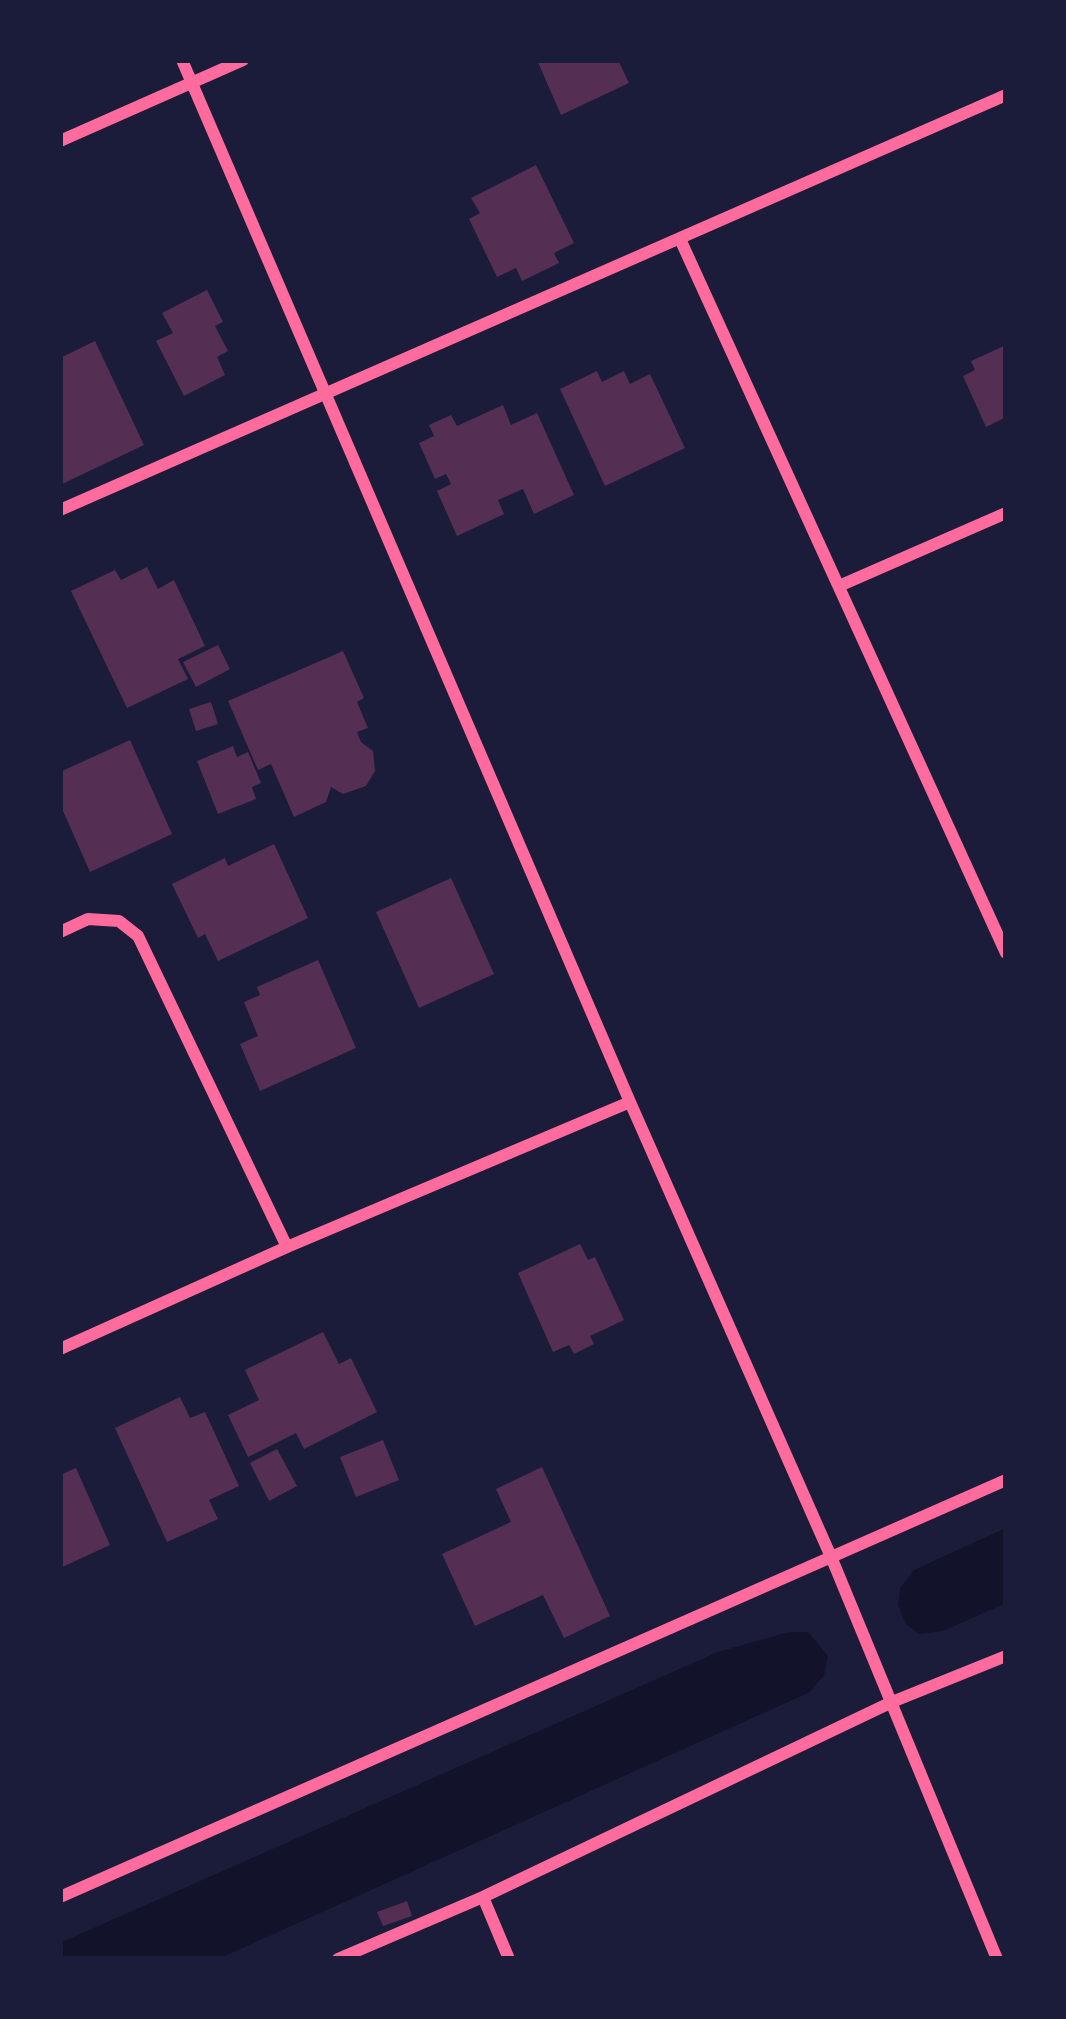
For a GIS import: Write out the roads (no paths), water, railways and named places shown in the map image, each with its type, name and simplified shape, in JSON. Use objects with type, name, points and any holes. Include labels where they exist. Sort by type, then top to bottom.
[{"type":"street","points":[[182,60],[832,1559],[997,1959]]},
{"type":"street","points":[[60,141],[243,60]]},
{"type":"street","points":[[60,510],[1006,95]]},
{"type":"street","points":[[680,239],[1002,932],[1006,953]]},
{"type":"street","points":[[839,586],[1006,512]]},
{"type":"street","points":[[60,932],[88,919],[118,921],[138,936],[287,1247]]},
{"type":"street","points":[[60,1349],[630,1102]]},
{"type":"street","points":[[60,1897],[1006,1480]]},
{"type":"street","points":[[338,1959],[483,1897],[892,1702],[1006,1656]]},
{"type":"street","points":[[483,1897],[509,1959]]}]
